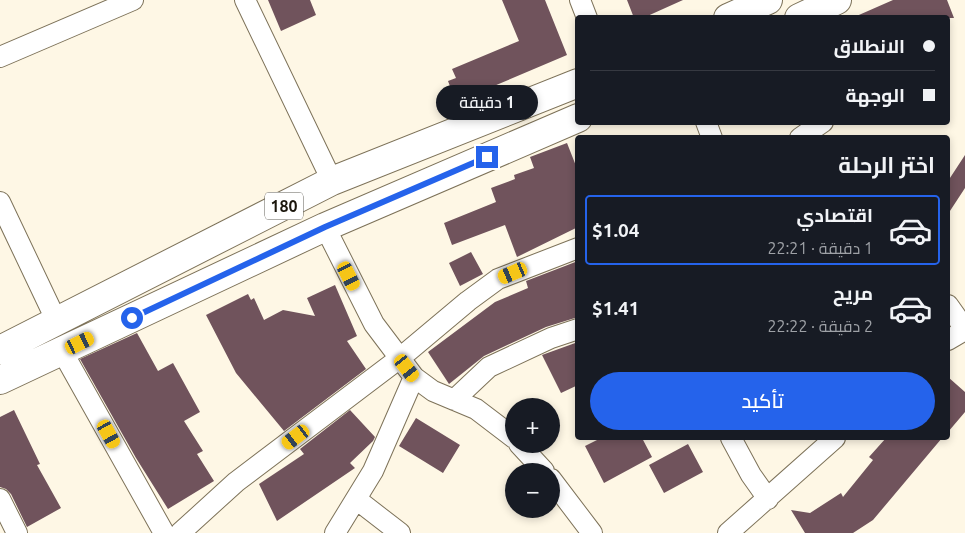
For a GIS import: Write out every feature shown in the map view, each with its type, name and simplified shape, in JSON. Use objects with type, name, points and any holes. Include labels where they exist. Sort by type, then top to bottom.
[{"type":"highway","points":[[735,15],[768,0]]},
{"type":"highway","points":[[805,15],[837,0]]},
{"type":"highway","name":"180","points":[[0,350],[332,181],[575,84]]},
{"type":"highway","name":"180","points":[[0,380],[325,227],[575,119]]},
{"type":"street","points":[[0,57],[133,0]]},
{"type":"street","points":[[245,0],[332,181]]},
{"type":"street","points":[[580,0],[586,15]]},
{"type":"street","points":[[0,202],[57,322]]},
{"type":"street","points":[[325,227],[374,324],[414,377],[433,391],[476,409],[505,431]]},
{"type":"street","points":[[180,533],[236,482],[400,358],[468,300],[498,279],[575,249]]},
{"type":"street","points":[[950,308],[965,330],[950,339]]},
{"type":"street","points":[[454,400],[489,367],[551,338],[575,330]]},
{"type":"street","points":[[62,352],[164,533]]},
{"type":"street","points":[[335,533],[373,471],[414,377]]},
{"type":"street","points":[[732,440],[751,475],[768,499]]},
{"type":"street","points":[[728,533],[833,440]]},
{"type":"street","points":[[527,453],[537,463]]},
{"type":"street","points":[[560,491],[592,533]]},
{"type":"street","points":[[0,499],[17,533]]},
{"type":"street","points":[[356,499],[400,533]]},
{"type":"building","points":[[268,0],[310,0],[316,15],[281,31]]},
{"type":"building","points":[[502,0],[545,0],[567,55],[456,102],[448,81],[456,78],[452,69],[519,41]]},
{"type":"building","points":[[627,0],[683,0],[650,15],[633,15]]},
{"type":"building","points":[[893,0],[947,0],[954,18],[950,18],[950,15],[859,15]]},
{"type":"building","points":[[567,143],[575,163],[575,228],[517,257],[505,225],[452,245],[444,223],[496,202],[491,188],[515,179],[514,175],[534,168],[530,157]]},
{"type":"building","points":[[965,155],[965,188],[950,211],[950,178]]},
{"type":"building","points":[[471,252],[483,274],[460,286],[449,263]]},
{"type":"building","points":[[575,262],[575,318],[546,327],[484,356],[449,384],[428,352],[495,302],[528,288],[526,281]]},
{"type":"building","points":[[335,285],[357,336],[347,341],[366,369],[284,431],[236,373],[206,315],[248,294],[251,300],[254,298],[264,320],[283,310],[315,316],[307,298]]},
{"type":"building","points":[[137,333],[158,371],[173,363],[200,412],[184,421],[203,451],[197,454],[214,481],[168,509],[136,458],[80,359]]},
{"type":"building","points":[[575,343],[575,386],[561,393],[542,355]]},
{"type":"building","points":[[950,379],[965,392],[965,412],[950,430]]},
{"type":"building","points":[[14,410],[40,464],[37,465],[61,508],[27,527],[11,494],[6,489],[0,487],[0,417]]},
{"type":"building","points":[[350,410],[375,437],[373,441],[350,463],[355,468],[277,521],[259,484],[304,454],[300,449]]},
{"type":"building","points":[[416,418],[460,445],[443,473],[399,446]]},
{"type":"building","points":[[597,440],[643,440],[652,457],[604,483],[585,446]]},
{"type":"building","points":[[884,440],[940,440],[873,520],[853,533],[805,533],[791,510],[810,513],[841,493],[843,497],[873,460],[869,457]]},
{"type":"building","points":[[688,444],[703,472],[664,493],[649,465]]},
{"type":"route","points":[[132,318],[325,227],[487,157]]}]
